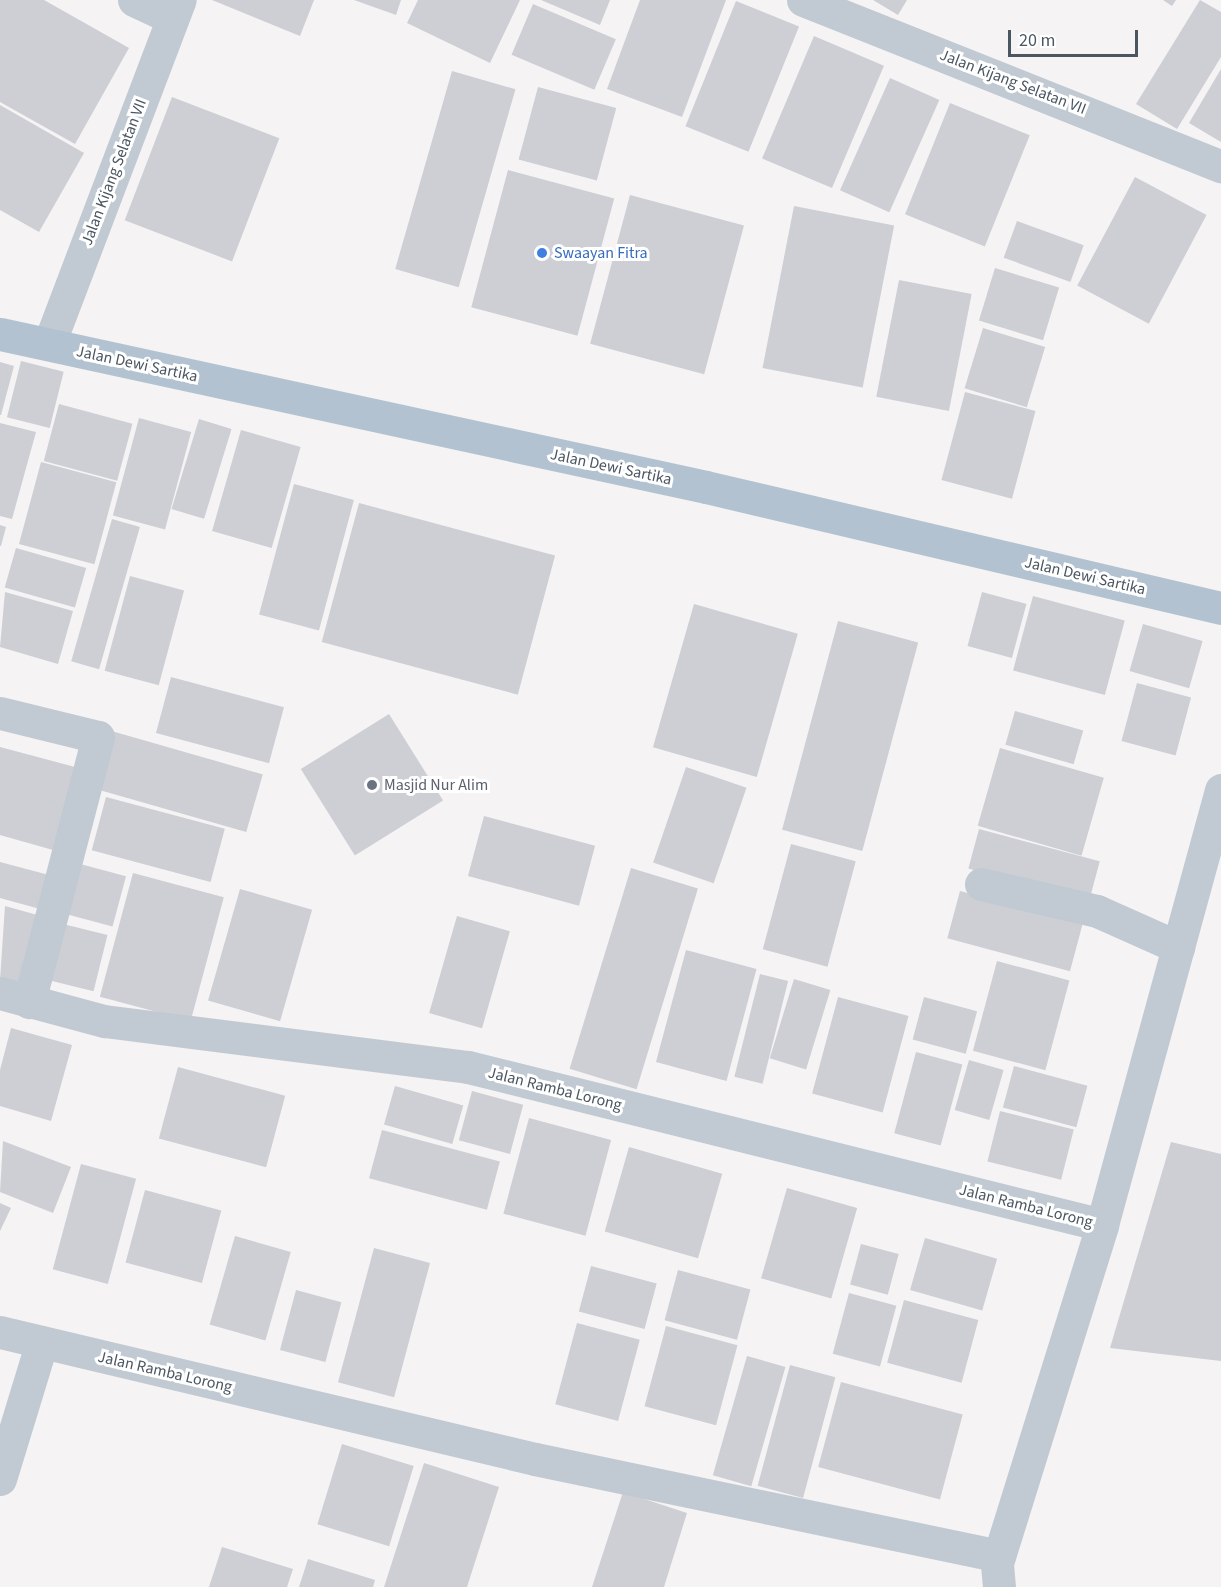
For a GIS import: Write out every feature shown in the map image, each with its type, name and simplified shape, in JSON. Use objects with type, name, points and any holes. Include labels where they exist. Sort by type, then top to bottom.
[{"type":"main road","name":"Jalan Dewi Sartika","points":[[0,334],[706,488],[1221,608]]},
{"type":"street","points":[[134,0],[176,9]]},
{"type":"street","name":"Jalan Kijang Selatan VII","points":[[803,0],[1221,166]]},
{"type":"street","name":"Jalan Kijang Selatan VII","points":[[49,344],[176,9]]},
{"type":"street","points":[[0,713],[98,737],[14,998]]},
{"type":"street","name":"Jalan Ramba Lorong","points":[[0,1332],[999,1571],[1102,1225],[1221,790]]},
{"type":"street","points":[[981,884],[1097,911],[1178,947]]},
{"type":"street","name":"Jalan Ramba Lorong","points":[[14,998],[191,1034],[468,1067],[1102,1225]]},
{"type":"street","points":[[0,1479],[42,1342]]},
{"type":"building","points":[[0,0],[44,0],[129,48],[75,144],[0,102]]},
{"type":"building","points":[[212,0],[314,0],[300,36]]},
{"type":"building","points":[[354,0],[401,0],[396,15]]},
{"type":"building","points":[[418,0],[520,0],[490,63],[407,23]]},
{"type":"building","points":[[541,0],[610,0],[600,25]]},
{"type":"building","points":[[640,0],[726,0],[682,117],[607,89]]},
{"type":"building","points":[[873,0],[907,0],[898,15]]},
{"type":"building","points":[[1163,0],[1176,0],[1172,6]]},
{"type":"building","points":[[1200,0],[1221,12],[1221,57],[1177,129],[1136,104]]},
{"type":"building","points":[[736,1],[799,26],[748,152],[685,126]]},
{"type":"building","points":[[533,4],[616,39],[594,90],[512,55]]},
{"type":"building","points":[[814,36],[884,66],[832,188],[762,158]]},
{"type":"building","points":[[1221,69],[1221,142],[1189,123]]},
{"type":"building","points":[[452,71],[515,89],[459,287],[395,269]]},
{"type":"building","points":[[890,78],[939,100],[889,212],[840,190]]},
{"type":"building","points":[[538,87],[616,108],[597,180],[519,159]]},
{"type":"building","points":[[172,97],[279,138],[232,261],[125,220]]},
{"type":"building","points":[[950,103],[1030,135],[985,246],[905,214]]},
{"type":"building","points":[[0,105],[84,153],[39,232],[0,210]]},
{"type":"building","name":"Swaayan Fitra","points":[[508,170],[614,198],[577,336],[471,307]]},
{"type":"building","points":[[1135,177],[1207,215],[1149,324],[1077,286]]},
{"type":"building","points":[[630,195],[744,226],[704,374],[590,344]]},
{"type":"building","points":[[794,206],[894,225],[863,387],[763,368]]},
{"type":"building","points":[[1017,221],[1084,245],[1070,282],[1004,258]]},
{"type":"building","points":[[995,268],[1059,288],[1043,340],[979,321]]},
{"type":"building","points":[[899,280],[972,294],[949,411],[876,397]]},
{"type":"building","points":[[983,328],[1045,347],[1027,407],[965,388]]},
{"type":"building","points":[[21,361],[64,372],[50,428],[7,417]]},
{"type":"building","points":[[0,362],[14,366],[1,415],[0,415]]},
{"type":"building","points":[[965,392],[1036,411],[1012,499],[941,480]]},
{"type":"building","points":[[59,404],[132,424],[117,481],[44,461]]},
{"type":"building","points":[[139,418],[191,432],[165,530],[113,516]]},
{"type":"building","points":[[199,419],[232,429],[204,519],[172,509]]},
{"type":"building","points":[[0,423],[36,432],[12,519],[0,516]]},
{"type":"building","points":[[241,430],[301,447],[272,548],[212,531]]},
{"type":"building","points":[[41,462],[116,482],[94,564],[19,544]]},
{"type":"building","points":[[294,484],[354,500],[319,630],[259,614]]},
{"type":"building","points":[[359,503],[555,556],[518,695],[322,642]]},
{"type":"building","points":[[112,519],[140,527],[99,669],[71,661]]},
{"type":"building","points":[[0,525],[6,527],[1,546],[0,546]]},
{"type":"building","points":[[16,548],[86,568],[75,608],[5,587]]},
{"type":"building","points":[[130,576],[184,590],[159,685],[105,671]]},
{"type":"building","points":[[5,592],[73,611],[58,664],[0,647]]},
{"type":"building","points":[[982,592],[1026,604],[1012,658],[968,646]]},
{"type":"building","points":[[1033,596],[1125,621],[1105,695],[1013,670]]},
{"type":"building","points":[[694,604],[798,634],[757,777],[653,747]]},
{"type":"building","points":[[838,621],[918,642],[862,851],[782,830]]},
{"type":"building","points":[[1143,624],[1203,641],[1189,688],[1129,671]]},
{"type":"building","points":[[171,677],[284,707],[269,763],[156,733]]},
{"type":"building","points":[[1137,683],[1191,697],[1176,755],[1121,741]]},
{"type":"building","points":[[1015,711],[1083,731],[1074,764],[1005,745]]},
{"type":"building","name":"Masjid Nur Alim","points":[[389,714],[443,801],[355,856],[301,769]]},
{"type":"building","points":[[108,730],[263,774],[246,832],[91,788]]},
{"type":"building","points":[[0,747],[75,767],[53,850],[0,835]]},
{"type":"building","points":[[1000,748],[1104,778],[1081,856],[978,826]]},
{"type":"building","points":[[686,767],[747,788],[714,883],[653,862]]},
{"type":"building","points":[[106,797],[225,829],[211,882],[92,850]]},
{"type":"building","points":[[484,816],[595,846],[579,906],[468,876]]},
{"type":"building","points":[[979,829],[1100,861],[1089,901],[968,869]]},
{"type":"building","points":[[791,844],[856,861],[828,967],[763,949]]},
{"type":"building","points":[[69,861],[126,876],[113,926],[56,911]]},
{"type":"building","points":[[0,862],[49,875],[40,909],[0,898]]},
{"type":"building","points":[[631,868],[698,888],[637,1089],[570,1069]]},
{"type":"building","points":[[133,873],[224,897],[191,1021],[100,997]]},
{"type":"building","points":[[240,889],[312,910],[280,1021],[208,1001]]},
{"type":"building","points":[[960,891],[1083,924],[1070,971],[947,938]]},
{"type":"building","points":[[5,906],[41,916],[22,985],[0,980]]},
{"type":"building","points":[[457,916],[510,931],[482,1028],[429,1013]]},
{"type":"building","points":[[59,923],[108,935],[93,991],[45,979]]},
{"type":"building","points":[[686,950],[757,969],[726,1081],[656,1062]]},
{"type":"building","points":[[997,961],[1069,980],[1045,1070],[973,1051]]},
{"type":"building","points":[[760,974],[788,981],[762,1084],[734,1077]]},
{"type":"building","points":[[794,979],[830,990],[806,1069],[770,1058]]},
{"type":"building","points":[[838,997],[909,1016],[883,1112],[812,1094]]},
{"type":"building","points":[[924,997],[977,1011],[966,1054],[913,1040]]},
{"type":"building","points":[[11,1028],[72,1045],[51,1121],[0,1106],[0,1070]]},
{"type":"building","points":[[916,1052],[962,1064],[941,1146],[894,1133]]},
{"type":"building","points":[[969,1060],[1004,1070],[989,1120],[955,1110]]},
{"type":"building","points":[[1014,1066],[1087,1086],[1076,1127],[1003,1108]]},
{"type":"building","points":[[178,1067],[285,1096],[266,1167],[159,1138]]},
{"type":"building","points":[[395,1086],[463,1106],[452,1144],[384,1124]]},
{"type":"building","points":[[472,1091],[523,1105],[510,1154],[459,1140]]},
{"type":"building","points":[[1000,1111],[1074,1129],[1061,1180],[987,1161]]},
{"type":"building","points":[[529,1118],[611,1140],[585,1236],[503,1214]]},
{"type":"building","points":[[382,1130],[500,1162],[487,1210],[369,1178]]},
{"type":"building","points":[[3,1141],[71,1167],[53,1213],[0,1192]]},
{"type":"building","points":[[1171,1142],[1221,1154],[1221,1361],[1110,1348]]},
{"type":"building","points":[[629,1147],[722,1174],[698,1258],[605,1232]]},
{"type":"building","points":[[81,1164],[136,1179],[108,1284],[53,1269]]},
{"type":"building","points":[[787,1188],[857,1208],[831,1298],[761,1278]]},
{"type":"building","points":[[145,1190],[221,1210],[202,1283],[126,1262]]},
{"type":"building","points":[[0,1203],[11,1208],[0,1231]]},
{"type":"building","points":[[235,1236],[291,1252],[265,1340],[210,1324]]},
{"type":"building","points":[[925,1238],[997,1259],[982,1311],[910,1290]]},
{"type":"building","points":[[861,1244],[899,1254],[888,1295],[850,1285]]},
{"type":"building","points":[[374,1248],[430,1263],[394,1397],[338,1382]]},
{"type":"building","points":[[591,1266],[657,1284],[645,1329],[579,1311]]},
{"type":"building","points":[[678,1270],[750,1289],[737,1340],[665,1320]]},
{"type":"building","points":[[296,1290],[341,1302],[325,1362],[280,1350]]},
{"type":"building","points":[[849,1293],[896,1306],[880,1367],[833,1354]]},
{"type":"building","points":[[904,1300],[978,1320],[962,1383],[887,1363]]},
{"type":"building","points":[[577,1323],[640,1340],[618,1421],[555,1404]]},
{"type":"building","points":[[666,1326],[737,1345],[716,1425],[645,1406]]},
{"type":"building","points":[[747,1356],[785,1367],[751,1486],[713,1475]]},
{"type":"building","points":[[790,1365],[835,1377],[803,1498],[758,1486]]},
{"type":"building","points":[[841,1382],[963,1415],[940,1500],[818,1467]]},
{"type":"building","points":[[342,1444],[414,1466],[389,1546],[317,1524]]},
{"type":"building","points":[[424,1463],[499,1487],[467,1587],[384,1587]]},
{"type":"building","points":[[623,1492],[687,1513],[664,1587],[592,1587]]},
{"type":"building","points":[[222,1547],[293,1569],[287,1587],[209,1587]]},
{"type":"building","points":[[308,1559],[375,1580],[373,1587],[299,1587]]},
{"type":"place","name":"Swaayan Fitra","points":[[542,253]]},
{"type":"place","name":"Masjid Nur Alim","points":[[372,785]]}]
